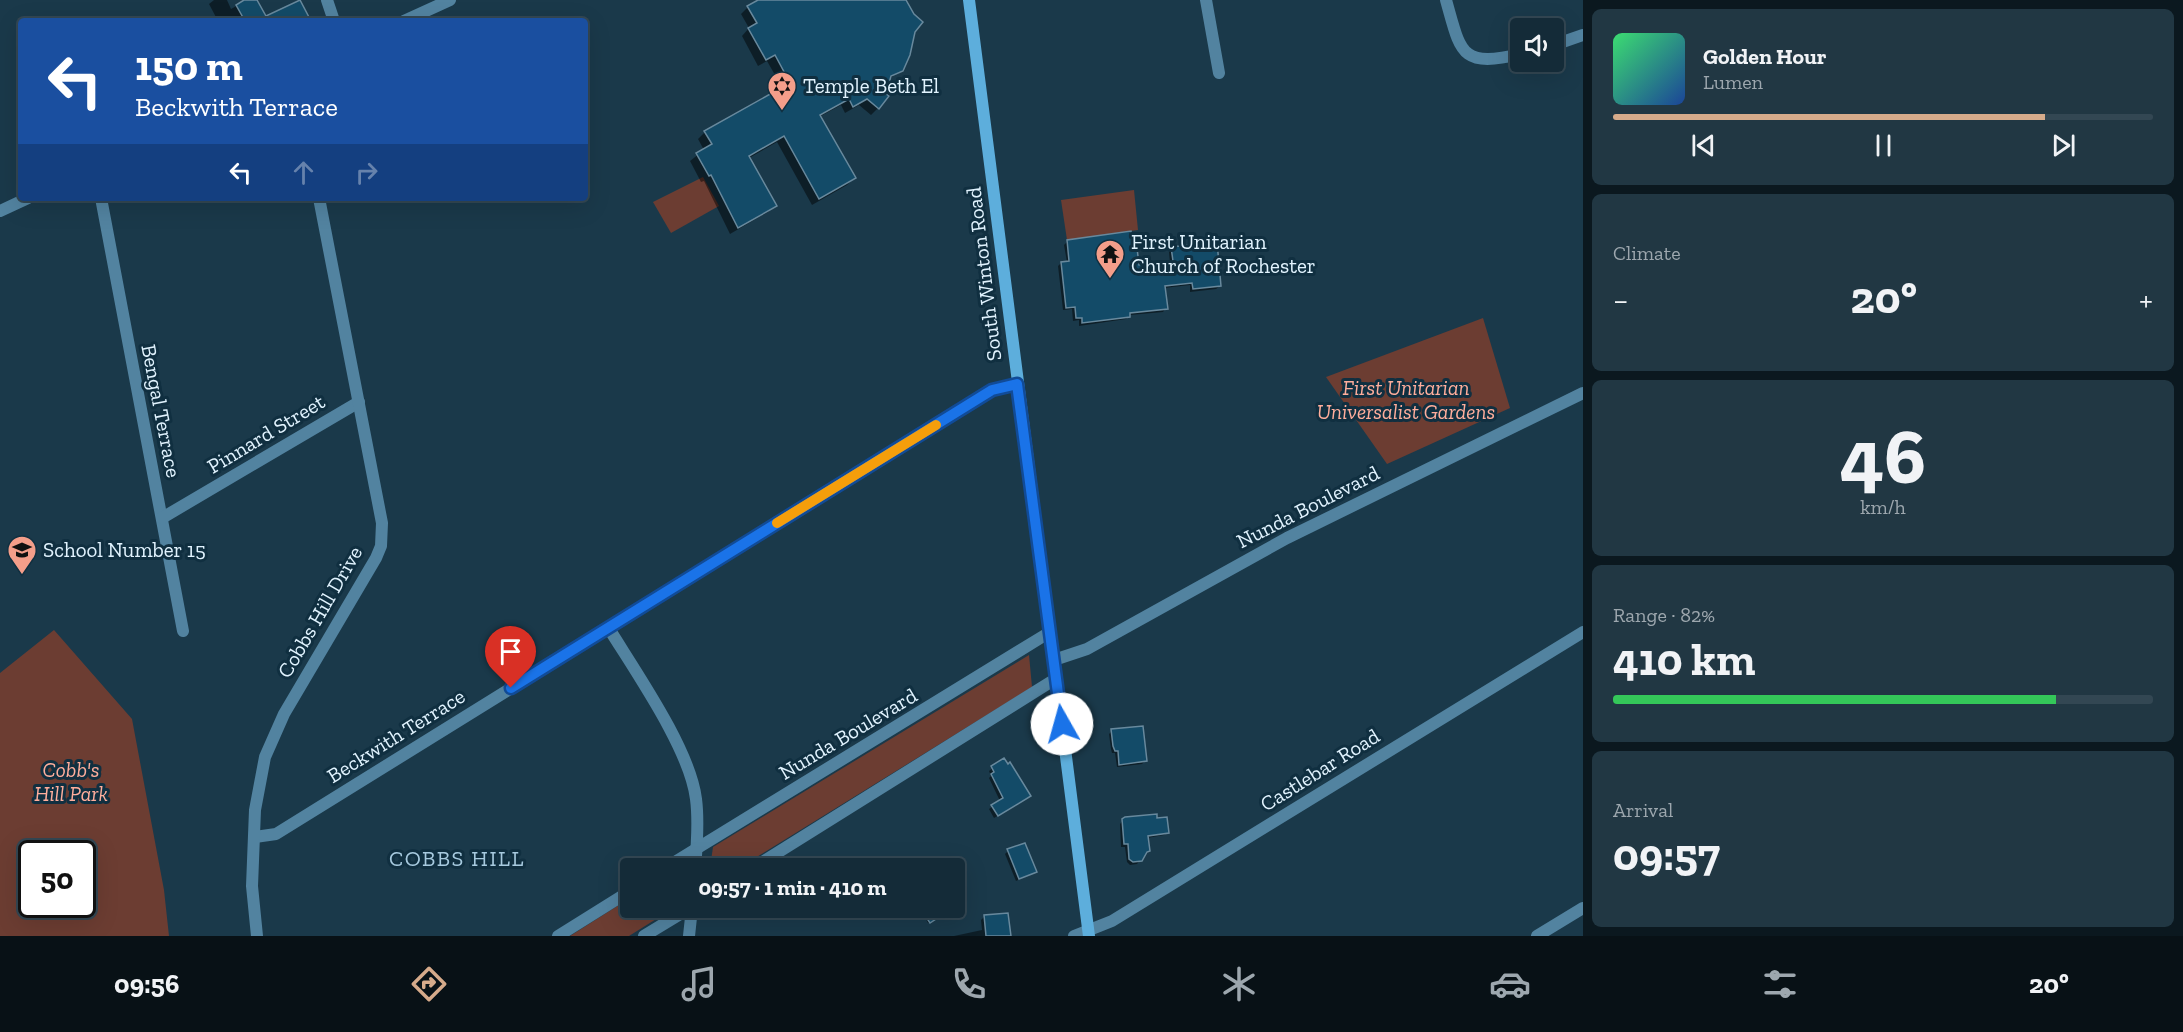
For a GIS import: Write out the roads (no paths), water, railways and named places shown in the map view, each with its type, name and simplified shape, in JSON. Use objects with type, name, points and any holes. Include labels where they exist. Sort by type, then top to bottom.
[{"type":"main road","name":"South Winton Road","points":[[969,0],[1088,933]]},
{"type":"street","points":[[327,0],[333,18]]},
{"type":"street","points":[[411,18],[450,0]]},
{"type":"street","points":[[1206,0],[1219,73]]},
{"type":"street","points":[[1446,0],[1457,40],[1464,51],[1476,58],[1491,59],[1510,56]]},
{"type":"street","points":[[1564,42],[1583,35]]},
{"type":"street","points":[[0,211],[22,201]]},
{"type":"street","name":"Bengal Terrace","points":[[101,201],[183,631]]},
{"type":"street","name":"Cobbs Hill Drive","points":[[257,936],[252,886],[255,810],[260,780],[273,736],[381,546],[382,523],[320,201]]},
{"type":"street","name":"Beckwith Terrace","points":[[255,837],[276,834],[992,390],[1017,384]]},
{"type":"street","name":"Nunda Boulevard","points":[[1054,660],[1087,649],[1287,537],[1583,393]]},
{"type":"street","name":"Pinnard Street","points":[[162,518],[359,402]]},
{"type":"street","points":[[608,627],[661,715],[684,761],[696,798],[696,858]]},
{"type":"street","name":"Nunda Boulevard","points":[[681,858],[1050,632]]},
{"type":"street","name":"Castlebar Road","points":[[1074,936],[1088,933],[1112,921],[1583,632]]},
{"type":"street","points":[[769,858],[1057,678]]},
{"type":"street","points":[[558,936],[620,897]]},
{"type":"street","points":[[1537,936],[1583,908]]},
{"type":"street","points":[[644,936],[674,918]]},
{"type":"street","points":[[689,936],[690,918]]},
{"type":"place","name":"Temple Beth El","points":[[782,112]]},
{"type":"place","name":"First Unitarian Church of Rochester","points":[[1110,280]]},
{"type":"place","name":"School Number 15","points":[[22,576]]},
{"type":"district","name":"COBBS HILL","points":[[457,858]]},
{"type":"park label","name":"First Unitarian Universalist Gardens","points":[[1406,400]]},
{"type":"park label","name":"Cobb's Hill Park","points":[[71,782]]}]
